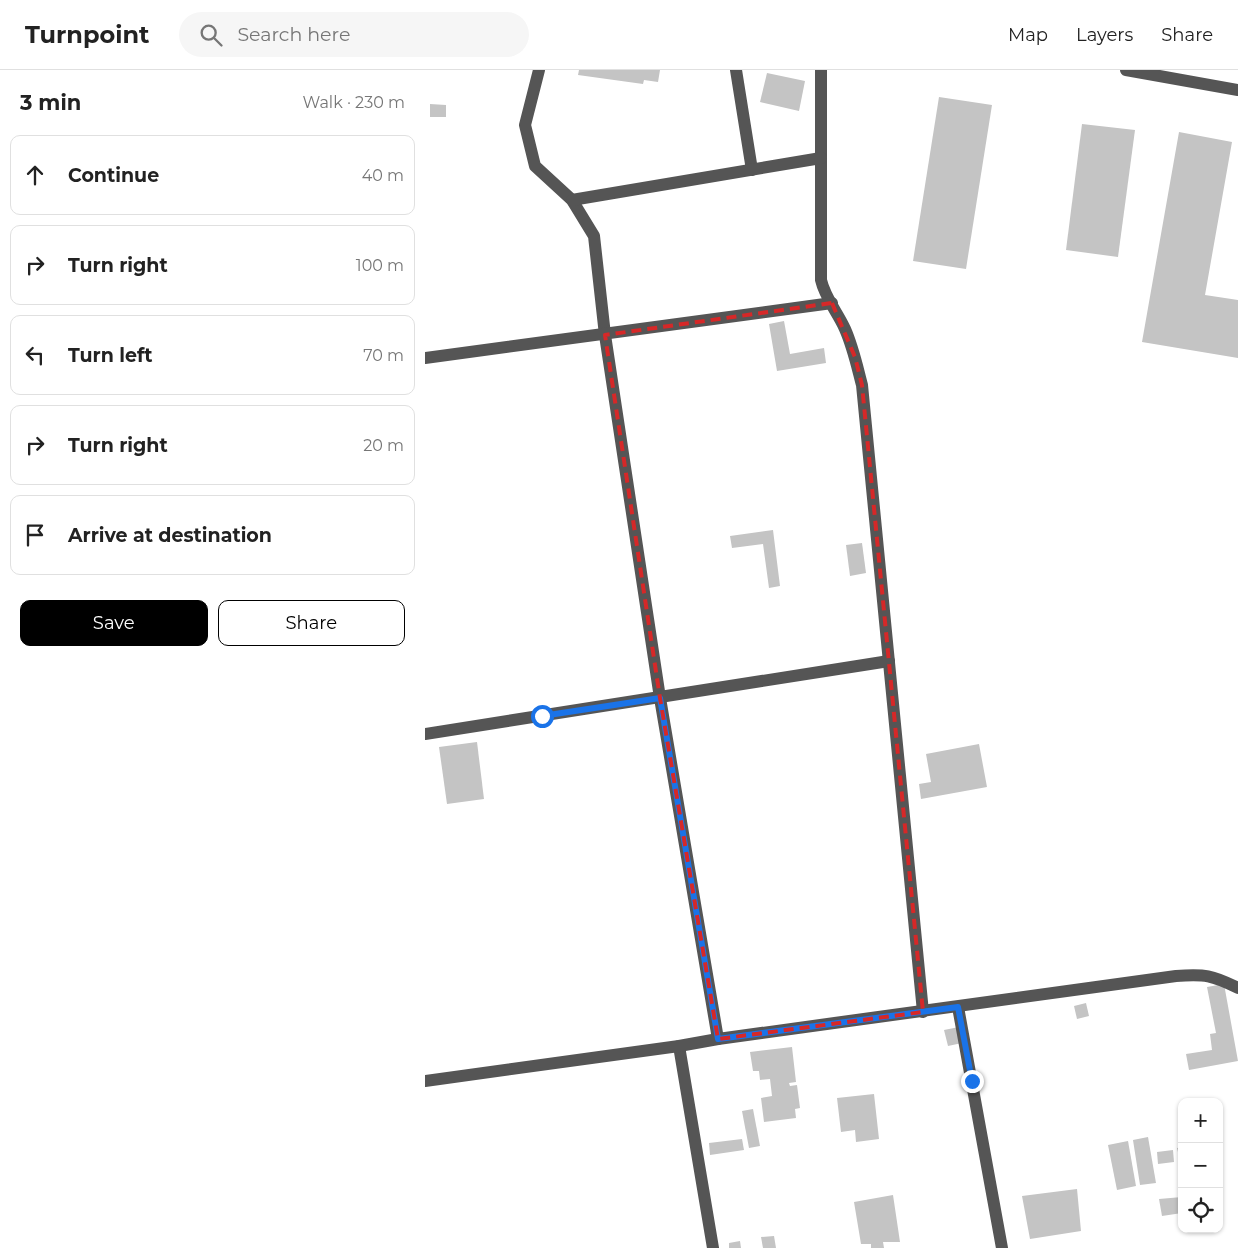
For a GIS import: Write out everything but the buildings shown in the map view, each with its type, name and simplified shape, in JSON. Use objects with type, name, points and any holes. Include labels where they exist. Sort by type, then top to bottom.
[{"type":"street","points":[[539,70],[525,125],[535,166],[572,200],[594,236],[605,335],[660,698],[718,1039]]},
{"type":"street","points":[[736,70],[752,170]]},
{"type":"street","points":[[821,70],[821,280],[823,288],[845,329],[862,385],[923,1012]]},
{"type":"street","points":[[1126,70],[1238,90]]},
{"type":"street","points":[[572,200],[821,158]]},
{"type":"street","points":[[425,358],[832,303]]},
{"type":"street","points":[[425,734],[889,660]]},
{"type":"street","points":[[425,1081],[1198,974],[1216,977],[1238,988]]},
{"type":"street","points":[[958,1007],[1002,1248]]},
{"type":"street","points":[[679,1046],[713,1248]]},
{"type":"highlighted area","points":[[832,303],[855,357],[862,385],[923,1012],[718,1039],[660,698],[605,335]]},
{"type":"route","points":[[542,716],[660,698],[718,1039],[958,1007],[972,1081]]}]
